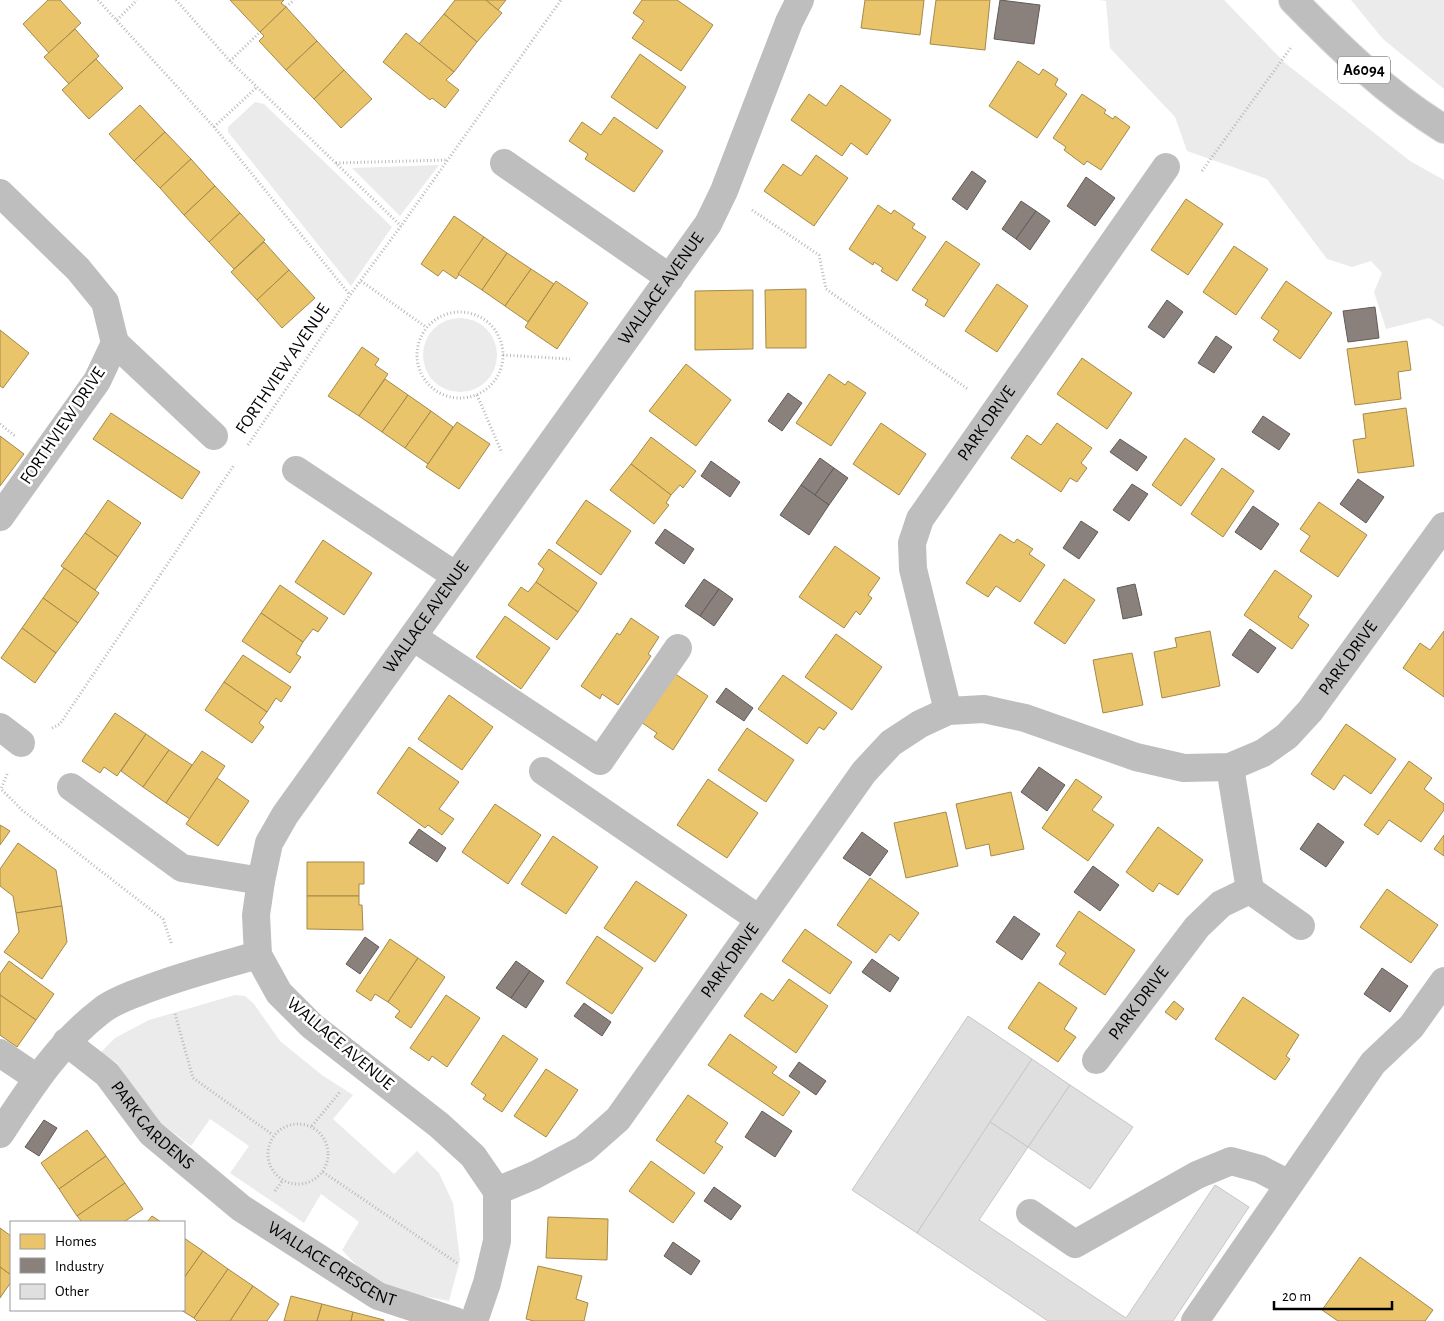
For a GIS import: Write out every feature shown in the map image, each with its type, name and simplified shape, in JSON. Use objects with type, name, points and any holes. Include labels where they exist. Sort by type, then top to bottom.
[{"type":"street","name":"WALLACE AVENUE","points":[[497,1191],[473,1156],[439,1125],[312,1026],[279,992],[258,955],[256,915],[269,843],[285,815],[708,224],[724,192],[789,22],[800,0]]},
{"type":"street","name":"A6094","points":[[1302,9],[1360,67],[1415,112],[1444,130]]},
{"type":"street","points":[[504,163],[670,278]]},
{"type":"street","name":"PARK DRIVE","points":[[948,711],[913,569],[912,543],[920,519],[1166,167]]},
{"type":"street","points":[[0,193],[78,269],[105,302],[115,342],[214,436]]},
{"type":"street","name":"FORTHVIEW DRIVE","points":[[0,517],[97,381],[115,342]]},
{"type":"street","points":[[296,470],[456,576]]},
{"type":"street","name":"PARK DRIVE","points":[[497,1191],[535,1175],[584,1149],[618,1119],[864,772],[891,744],[920,724],[948,711],[984,709],[1025,718],[1136,757],[1184,768],[1230,768],[1263,753],[1287,736],[1310,711],[1444,526]]},
{"type":"street","points":[[413,637],[600,761],[678,648]]},
{"type":"street","points":[[1230,768],[1250,890],[1301,926]]},
{"type":"street","points":[[543,771],[759,919]]},
{"type":"street","points":[[71,787],[182,868],[261,881]]},
{"type":"street","name":"PARK DRIVE","points":[[1096,1060],[1197,927],[1221,904],[1250,890]]},
{"type":"street","points":[[0,1134],[37,1078],[66,1042],[102,1010],[130,995],[175,978],[258,955]]},
{"type":"street","points":[[1195,1321],[1373,1063],[1411,1027],[1444,981]]},
{"type":"street","name":"PARK GARDENS","points":[[66,1042],[107,1074],[151,1133],[241,1208]]},
{"type":"street","points":[[0,1053],[37,1078]]},
{"type":"street","points":[[1030,1213],[1075,1244],[1198,1175],[1230,1161],[1260,1169],[1289,1184]]},
{"type":"street","points":[[474,1321],[487,1283],[497,1241],[497,1191]]},
{"type":"street","name":"WALLACE CRESCENT","points":[[241,1208],[378,1296],[455,1321]]},
{"type":"path","points":[[98,0],[214,127],[350,295]]},
{"type":"path","points":[[117,20],[137,0]]},
{"type":"path","points":[[176,0],[230,61],[401,226]]},
{"type":"path","points":[[286,7],[294,0]]},
{"type":"path","name":"FORTHVIEW AVENUE","points":[[245,449],[350,295],[561,0]]},
{"type":"path","points":[[1202,171],[1302,9]]},
{"type":"path","points":[[230,61],[260,32]]},
{"type":"path","points":[[214,127],[257,87]]},
{"type":"path","points":[[336,162],[448,160]]},
{"type":"path","points":[[724,192],[819,255],[826,289],[996,408]]},
{"type":"path","points":[[361,281],[426,327]]},
{"type":"path","points":[[450,312],[464,312],[478,315],[490,324],[499,335],[503,355],[503,363],[498,376],[489,388],[477,395],[462,398],[448,397],[435,391],[425,381],[418,368],[417,354],[419,340],[426,327],[437,318],[450,312]]},
{"type":"path","points":[[503,355],[610,361]]},
{"type":"path","points":[[477,395],[518,490]]},
{"type":"path","name":"FORTHVIEW AVENUE","points":[[10,735],[60,724],[240,458]]},
{"type":"path","points":[[10,735],[1,789],[22,810],[163,919],[193,1078],[273,1135]]},
{"type":"path","points":[[312,1126],[364,1065]]},
{"type":"path","points":[[302,1123],[312,1126],[320,1132],[326,1141],[329,1152],[323,1172],[316,1179],[307,1183],[288,1183],[280,1178],[268,1162],[267,1153],[273,1135],[281,1128],[291,1124],[302,1123]]},
{"type":"path","points":[[323,1172],[487,1283]]},
{"type":"shaded area","points":[[1099,0],[1224,0],[1285,63],[1410,161],[1444,180],[1444,327],[1429,318],[1386,329],[1374,292],[1382,273],[1371,261],[1352,267],[1327,259],[1267,179],[1187,151],[1175,117],[1110,48],[1106,1]]},
{"type":"shaded area","points":[[1351,0],[1444,0],[1444,89],[1383,39]]},
{"type":"shaded area","points":[[255,102],[264,104],[392,227],[351,286],[228,132],[228,127]]},
{"type":"shaded area","points":[[439,165],[400,216],[352,168]]},
{"type":"shaded area","points":[[453,318],[467,318],[481,324],[491,334],[497,348],[497,362],[491,376],[481,386],[467,392],[453,392],[439,386],[429,376],[423,362],[423,348],[429,334],[439,324]]},
{"type":"shaded area","points":[[235,995],[245,996],[254,1004],[280,1041],[322,1075],[353,1095],[333,1119],[394,1174],[417,1151],[439,1173],[453,1203],[460,1260],[449,1301],[377,1287],[342,1250],[359,1222],[321,1194],[304,1223],[230,1173],[249,1146],[210,1119],[191,1146],[146,1112],[117,1063],[100,1053],[115,1038],[149,1020]]},
{"type":"building: Homes","points":[[48,0],[60,0],[81,23],[49,53],[23,24]]},
{"type":"building: Homes","points":[[230,0],[284,0],[281,3],[286,7],[260,32]]},
{"type":"building: Homes","points":[[455,0],[486,0],[502,13],[477,42],[444,14]]},
{"type":"building: Homes","points":[[486,0],[506,0],[498,10]]},
{"type":"building: Homes","points":[[642,0],[677,0],[713,25],[681,71],[632,38],[644,21],[633,13]]},
{"type":"building: Homes","points":[[865,0],[924,0],[920,35],[861,28]]},
{"type":"building: Homes","points":[[936,0],[990,0],[985,50],[930,44]]},
{"type":"building: Homes","points":[[286,7],[317,41],[286,70],[259,41],[264,36],[260,32]]},
{"type":"building: Homes","points":[[444,14],[477,42],[454,72],[419,44]]},
{"type":"building: Homes","points":[[75,29],[99,56],[69,84],[44,57]]},
{"type":"building: Homes","points":[[406,33],[454,72],[446,80],[459,90],[445,108],[432,98],[430,100],[383,62]]},
{"type":"building: Homes","points":[[317,41],[344,70],[314,99],[286,70]]},
{"type":"building: Homes","points":[[640,54],[686,87],[657,129],[611,97]]},
{"type":"building: Homes","points":[[96,59],[123,88],[89,119],[62,90]]},
{"type":"building: Homes","points":[[1018,61],[1039,75],[1043,69],[1058,79],[1055,85],[1067,94],[1037,138],[989,106]]},
{"type":"building: Homes","points":[[344,70],[372,99],[341,128],[314,99]]},
{"type":"building: Homes","points":[[841,85],[891,120],[867,155],[851,143],[842,156],[791,120],[809,94],[826,106]]},
{"type":"building: Homes","points":[[1082,94],[1106,110],[1104,113],[1113,119],[1115,116],[1130,127],[1101,170],[1087,161],[1084,165],[1064,150],[1066,147],[1053,138]]},
{"type":"building: Homes","points":[[140,105],[165,132],[134,161],[109,134]]},
{"type":"building: Homes","points":[[614,117],[663,151],[634,192],[585,159],[588,154],[569,141],[582,122],[601,135]]},
{"type":"building: Homes","points":[[165,132],[191,159],[160,188],[134,161]]},
{"type":"building: Homes","points":[[816,155],[848,178],[814,226],[764,191],[783,164],[801,176]]},
{"type":"building: Homes","points":[[191,159],[215,186],[184,215],[160,188]]},
{"type":"building: Homes","points":[[215,186],[240,213],[209,242],[184,215]]},
{"type":"building: Homes","points":[[1186,199],[1223,224],[1188,275],[1151,250]]},
{"type":"building: Homes","points":[[878,205],[891,214],[894,210],[915,224],[912,228],[926,237],[897,281],[881,271],[883,268],[874,262],[873,265],[849,249]]},
{"type":"building: Homes","points":[[240,213],[265,240],[234,269],[209,242]]},
{"type":"building: Homes","points":[[454,216],[484,237],[456,279],[443,270],[438,276],[421,264]]},
{"type":"building: Homes","points":[[484,237],[507,253],[482,290],[458,274]]},
{"type":"building: Homes","points":[[946,241],[980,264],[944,317],[925,305],[928,300],[912,290]]},
{"type":"building: Homes","points":[[264,242],[289,270],[257,300],[231,272]]},
{"type":"building: Homes","points":[[1234,246],[1268,269],[1236,315],[1203,292]]},
{"type":"building: Homes","points":[[507,253],[531,269],[505,306],[482,290]]},
{"type":"building: Homes","points":[[531,269],[554,284],[528,322],[505,306]]},
{"type":"building: Homes","points":[[289,270],[315,298],[282,328],[257,300]]},
{"type":"building: Homes","points":[[556,281],[588,303],[557,349],[525,327]]},
{"type":"building: Homes","points":[[1286,281],[1332,313],[1300,359],[1273,340],[1279,331],[1261,318]]},
{"type":"building: Homes","points":[[997,284],[1028,306],[997,352],[965,331]]},
{"type":"building: Homes","points":[[806,289],[806,348],[766,348],[765,290]]},
{"type":"building: Homes","points":[[753,290],[753,349],[695,350],[695,291]]},
{"type":"building: Homes","points":[[0,330],[29,353],[3,388],[0,386]]},
{"type":"building: Homes","points":[[1407,341],[1411,370],[1398,372],[1401,399],[1355,405],[1347,349]]},
{"type":"building: Homes","points":[[362,347],[379,359],[375,365],[388,374],[359,416],[328,396]]},
{"type":"building: Homes","points":[[1082,358],[1132,393],[1107,429],[1057,394]]},
{"type":"building: Homes","points":[[686,364],[731,400],[696,446],[649,411]]},
{"type":"building: Homes","points":[[829,374],[845,385],[848,381],[866,393],[831,446],[796,423]]},
{"type":"building: Homes","points":[[385,379],[408,395],[382,432],[359,416]]},
{"type":"building: Homes","points":[[408,395],[431,411],[405,448],[382,432]]},
{"type":"building: Homes","points":[[1406,408],[1414,466],[1358,473],[1353,440],[1366,438],[1363,414]]},
{"type":"building: Homes","points":[[431,411],[453,427],[428,464],[405,448]]},
{"type":"building: Homes","points":[[111,413],[200,472],[182,499],[93,439]]},
{"type":"building: Homes","points":[[457,422],[490,444],[459,489],[426,467]]},
{"type":"building: Homes","points":[[881,423],[926,454],[899,495],[853,464]]},
{"type":"building: Homes","points":[[1057,423],[1092,448],[1081,463],[1087,468],[1077,482],[1070,478],[1061,492],[1011,458],[1027,435],[1041,445]]},
{"type":"building: Homes","points":[[0,436],[24,454],[0,486]]},
{"type":"building: Homes","points":[[651,437],[696,471],[683,488],[680,485],[671,495],[631,464]]},
{"type":"building: Homes","points":[[1185,438],[1215,459],[1181,506],[1152,485]]},
{"type":"building: Homes","points":[[631,464],[671,495],[666,503],[669,505],[654,524],[610,490]]},
{"type":"building: Homes","points":[[1222,468],[1254,491],[1223,537],[1191,514]]},
{"type":"building: Homes","points":[[108,500],[141,523],[118,557],[85,533]]},
{"type":"building: Homes","points":[[586,500],[631,531],[601,575],[556,543]]},
{"type":"building: Homes","points":[[1319,502],[1367,535],[1338,577],[1300,551],[1310,536],[1300,529]]},
{"type":"building: Homes","points":[[85,533],[118,557],[95,590],[61,566]]},
{"type":"building: Homes","points":[[1000,534],[1014,543],[1017,539],[1033,549],[1029,554],[1045,565],[1020,602],[996,586],[988,597],[966,583]]},
{"type":"building: Homes","points":[[323,540],[372,573],[344,615],[295,582]]},
{"type":"building: Homes","points":[[835,546],[880,578],[868,595],[872,598],[860,615],[856,611],[844,628],[799,597]]},
{"type":"building: Homes","points":[[549,549],[597,583],[578,612],[536,582],[544,569],[538,564]]},
{"type":"building: Homes","points":[[64,568],[99,593],[78,623],[43,598]]},
{"type":"building: Homes","points":[[1275,570],[1312,596],[1298,617],[1309,625],[1292,649],[1244,615]]},
{"type":"building: Homes","points":[[1064,579],[1095,600],[1065,644],[1034,623]]},
{"type":"building: Homes","points":[[536,582],[578,612],[557,640],[508,605],[521,587],[528,592]]},
{"type":"building: Homes","points":[[280,585],[328,618],[318,632],[313,629],[303,642],[261,613]]},
{"type":"building: Homes","points":[[43,598],[78,623],[56,653],[22,628]]},
{"type":"building: Homes","points":[[261,613],[303,642],[296,654],[301,657],[290,673],[242,641]]},
{"type":"building: Homes","points":[[505,616],[550,648],[521,689],[476,657]]},
{"type":"building: Homes","points":[[631,618],[659,637],[648,654],[651,656],[618,705],[602,694],[600,699],[581,686],[617,633],[620,635]]},
{"type":"building: Homes","points":[[22,628],[56,653],[35,683],[1,658]]},
{"type":"building: Homes","points":[[1210,631],[1220,686],[1162,698],[1154,652],[1177,647],[1175,638]]},
{"type":"building: Homes","points":[[1444,631],[1444,697],[1403,668],[1420,643],[1430,650]]},
{"type":"building: Homes","points":[[836,634],[882,667],[852,710],[805,677]]},
{"type":"building: Homes","points":[[1132,653],[1143,705],[1103,713],[1093,660]]},
{"type":"building: Homes","points":[[243,655],[291,687],[281,702],[276,698],[267,712],[224,682]]},
{"type":"building: Homes","points":[[674,673],[708,696],[673,750],[654,737],[657,733],[641,722]]},
{"type":"building: Homes","points":[[783,675],[837,713],[824,730],[819,727],[807,744],[758,709]]},
{"type":"building: Homes","points":[[224,682],[267,712],[259,723],[264,727],[252,743],[205,710]]},
{"type":"building: Homes","points":[[449,695],[493,727],[462,770],[418,739]]},
{"type":"building: Homes","points":[[115,713],[146,734],[117,776],[104,767],[100,773],[82,761]]},
{"type":"building: Homes","points":[[1346,724],[1396,759],[1371,794],[1344,775],[1334,790],[1311,774]]},
{"type":"building: Homes","points":[[747,728],[794,760],[766,802],[718,770]]},
{"type":"building: Homes","points":[[146,734],[169,750],[143,787],[121,771]]},
{"type":"building: Homes","points":[[409,747],[459,782],[439,809],[454,819],[442,835],[428,825],[425,828],[377,793]]},
{"type":"building: Homes","points":[[169,750],[192,765],[166,803],[143,787]]},
{"type":"building: Homes","points":[[202,751],[225,766],[190,819],[166,803]]},
{"type":"building: Homes","points":[[1409,761],[1432,778],[1424,789],[1444,804],[1444,810],[1421,842],[1389,820],[1378,835],[1364,825]]},
{"type":"building: Homes","points":[[217,778],[249,801],[218,846],[186,824]]},
{"type":"building: Homes","points":[[708,779],[758,813],[727,858],[677,825]]},
{"type":"building: Homes","points":[[1076,779],[1102,797],[1092,810],[1114,825],[1088,861],[1042,828]]},
{"type":"building: Homes","points":[[1011,792],[1024,849],[991,856],[989,844],[966,849],[956,804]]},
{"type":"building: Homes","points":[[495,804],[541,835],[508,884],[462,852]]},
{"type":"building: Homes","points":[[946,812],[958,866],[906,878],[894,823]]},
{"type":"building: Homes","points":[[0,825],[10,831],[0,845]]},
{"type":"building: Homes","points":[[1158,827],[1203,860],[1178,895],[1159,883],[1153,892],[1126,872]]},
{"type":"building: Homes","points":[[1444,835],[1444,856],[1434,849]]},
{"type":"building: Homes","points":[[553,836],[598,867],[566,914],[521,884]]},
{"type":"building: Homes","points":[[18,843],[56,870],[62,906],[16,913],[13,896],[0,886],[0,869]]},
{"type":"building: Homes","points":[[307,862],[364,862],[364,884],[359,884],[359,896],[307,896]]},
{"type":"building: Homes","points":[[870,878],[919,913],[899,941],[890,934],[876,953],[837,925]]},
{"type":"building: Homes","points":[[636,881],[687,915],[655,962],[604,928]]},
{"type":"building: Homes","points":[[1387,889],[1438,925],[1411,963],[1360,927]]},
{"type":"building: Homes","points":[[307,896],[359,896],[359,905],[362,905],[363,930],[307,929]]},
{"type":"building: Homes","points":[[62,906],[67,942],[42,979],[4,952],[19,932],[16,913]]},
{"type":"building: Homes","points":[[1079,911],[1135,950],[1105,995],[1059,964],[1066,953],[1056,946]]},
{"type":"building: Homes","points":[[805,929],[852,962],[830,994],[782,961]]},
{"type":"building: Homes","points":[[597,936],[643,968],[612,1014],[566,983]]},
{"type":"building: Homes","points":[[390,939],[418,958],[388,1002],[375,994],[371,1001],[356,991]]},
{"type":"building: Homes","points":[[418,958],[445,977],[411,1028],[395,1017],[400,1011],[388,1002]]},
{"type":"building: Homes","points":[[9,961],[54,994],[36,1020],[0,995],[0,974]]},
{"type":"building: Homes","points":[[789,979],[828,1006],[796,1053],[744,1016],[761,993],[773,1001]]},
{"type":"building: Homes","points":[[1039,982],[1077,1008],[1064,1029],[1076,1037],[1058,1062],[1008,1028]]},
{"type":"building: Homes","points":[[0,995],[36,1020],[17,1047],[0,1035]]},
{"type":"building: Homes","points":[[446,995],[480,1018],[447,1067],[432,1056],[429,1061],[410,1048]]},
{"type":"building: Homes","points":[[1243,997],[1299,1035],[1286,1056],[1290,1059],[1275,1080],[1215,1039]]},
{"type":"building: Homes","points":[[1174,1001],[1184,1009],[1176,1020],[1165,1012]]},
{"type":"building: Homes","points":[[730,1034],[777,1067],[772,1073],[800,1092],[783,1116],[708,1065]]},
{"type":"building: Homes","points":[[503,1035],[538,1059],[502,1112],[483,1099],[486,1095],[471,1084]]},
{"type":"building: Homes","points":[[546,1069],[578,1090],[546,1137],[514,1116]]},
{"type":"building: Homes","points":[[688,1095],[728,1123],[715,1142],[723,1147],[704,1174],[656,1140]]},
{"type":"building: Homes","points":[[87,1130],[106,1156],[59,1189],[41,1163]]},
{"type":"building: Homes","points":[[106,1156],[125,1183],[77,1216],[59,1189]]},
{"type":"building: Homes","points":[[651,1161],[695,1193],[673,1223],[629,1191]]},
{"type":"building: Homes","points":[[125,1183],[143,1209],[125,1221],[81,1221],[77,1216]]},
{"type":"building: Homes","points":[[152,1216],[160,1221],[148,1221]]},
{"type":"building: Homes","points":[[548,1217],[608,1219],[607,1260],[546,1258]]},
{"type":"building: Homes","points":[[0,1228],[10,1235],[10,1274],[0,1267]]},
{"type":"building: Homes","points":[[185,1239],[203,1251],[185,1277]]},
{"type":"building: Homes","points":[[203,1251],[228,1269],[194,1318],[183,1311],[185,1311],[185,1277]]},
{"type":"building: Homes","points":[[1360,1257],[1433,1310],[1425,1321],[1338,1321],[1322,1310]]},
{"type":"building: Homes","points":[[538,1266],[582,1276],[576,1299],[588,1303],[584,1321],[534,1321],[526,1319]]},
{"type":"building: Homes","points":[[0,1267],[10,1274],[10,1283],[0,1298]]},
{"type":"building: Homes","points":[[228,1269],[253,1286],[230,1321],[197,1321],[194,1318]]},
{"type":"building: Homes","points":[[253,1286],[279,1304],[267,1321],[230,1321]]},
{"type":"building: Homes","points":[[291,1296],[322,1304],[317,1321],[284,1321]]},
{"type":"building: Homes","points":[[322,1304],[353,1312],[351,1321],[317,1321]]},
{"type":"building: Homes","points":[[353,1312],[384,1320],[384,1321],[351,1321]]},
{"type":"building: Industry","points":[[1000,0],[1040,5],[1034,44],[994,39]]},
{"type":"building: Industry","points":[[972,171],[986,181],[967,210],[952,199]]},
{"type":"building: Industry","points":[[1086,177],[1115,198],[1095,226],[1067,206]]},
{"type":"building: Industry","points":[[1021,201],[1036,211],[1016,239],[1002,229]]},
{"type":"building: Industry","points":[[1036,211],[1050,221],[1030,250],[1016,239]]},
{"type":"building: Industry","points":[[1167,300],[1183,312],[1164,338],[1148,327]]},
{"type":"building: Industry","points":[[1375,307],[1379,338],[1348,342],[1343,311]]},
{"type":"building: Industry","points":[[1216,336],[1232,347],[1214,373],[1198,363]]},
{"type":"building: Industry","points":[[788,393],[802,403],[782,431],[768,421]]},
{"type":"building: Industry","points":[[1263,416],[1290,434],[1279,450],[1252,432]]},
{"type":"building: Industry","points":[[1120,439],[1147,457],[1137,471],[1110,452]]},
{"type":"building: Industry","points":[[820,458],[834,468],[815,495],[801,485]]},
{"type":"building: Industry","points":[[711,461],[740,482],[730,497],[701,476]]},
{"type":"building: Industry","points":[[834,468],[848,478],[829,505],[815,495]]},
{"type":"building: Industry","points":[[1358,479],[1384,497],[1366,523],[1340,504]]},
{"type":"building: Industry","points":[[1132,484],[1148,494],[1129,521],[1113,510]]},
{"type":"building: Industry","points":[[801,485],[829,505],[809,535],[780,515]]},
{"type":"building: Industry","points":[[1253,506],[1279,524],[1261,550],[1235,532]]},
{"type":"building: Industry","points":[[1081,521],[1098,532],[1079,559],[1063,548]]},
{"type":"building: Industry","points":[[665,529],[694,549],[684,564],[655,543]]},
{"type":"building: Industry","points":[[704,579],[719,589],[700,616],[685,606]]},
{"type":"building: Industry","points":[[1135,584],[1142,615],[1123,619],[1117,588]]},
{"type":"building: Industry","points":[[719,589],[733,599],[714,626],[700,616]]},
{"type":"building: Industry","points":[[1250,629],[1276,648],[1258,673],[1232,655]]},
{"type":"building: Industry","points":[[726,688],[753,708],[744,721],[716,702]]},
{"type":"building: Industry","points":[[1039,767],[1065,785],[1047,811],[1021,792]]},
{"type":"building: Industry","points":[[1318,823],[1344,842],[1326,867],[1300,849]]},
{"type":"building: Industry","points":[[419,829],[446,848],[437,862],[409,843]]},
{"type":"building: Industry","points":[[862,832],[888,851],[870,876],[843,858]]},
{"type":"building: Industry","points":[[1093,866],[1119,885],[1100,911],[1074,892]]},
{"type":"building: Industry","points":[[1014,916],[1040,934],[1022,960],[996,942]]},
{"type":"building: Industry","points":[[365,937],[379,947],[360,974],[346,964]]},
{"type":"building: Industry","points":[[872,959],[899,978],[890,992],[862,972]]},
{"type":"building: Industry","points":[[516,961],[530,971],[511,998],[496,988]]},
{"type":"building: Industry","points":[[1382,968],[1408,986],[1390,1012],[1364,994]]},
{"type":"building: Industry","points":[[530,971],[544,981],[526,1008],[511,998]]},
{"type":"building: Industry","points":[[584,1003],[611,1022],[602,1036],[574,1016]]},
{"type":"building: Industry","points":[[799,1062],[826,1081],[816,1095],[789,1076]]},
{"type":"building: Industry","points":[[762,1111],[792,1131],[775,1157],[745,1137]]},
{"type":"building: Industry","points":[[44,1120],[57,1128],[39,1156],[25,1147]]},
{"type":"building: Industry","points":[[714,1187],[741,1206],[731,1220],[704,1201]]},
{"type":"building: Industry","points":[[673,1242],[700,1261],[691,1275],[664,1256]]},
{"type":"building: Other","points":[[968,1016],[1032,1059],[917,1233],[852,1190]]},
{"type":"building: Other","points":[[1032,1059],[1070,1085],[1028,1147],[990,1122]]},
{"type":"building: Other","points":[[1070,1085],[1133,1127],[1090,1189],[1028,1147]]},
{"type":"building: Other","points":[[990,1122],[1028,1147],[979,1220],[1126,1318],[1215,1185],[1249,1207],[1173,1321],[1048,1321],[917,1233]]}]
